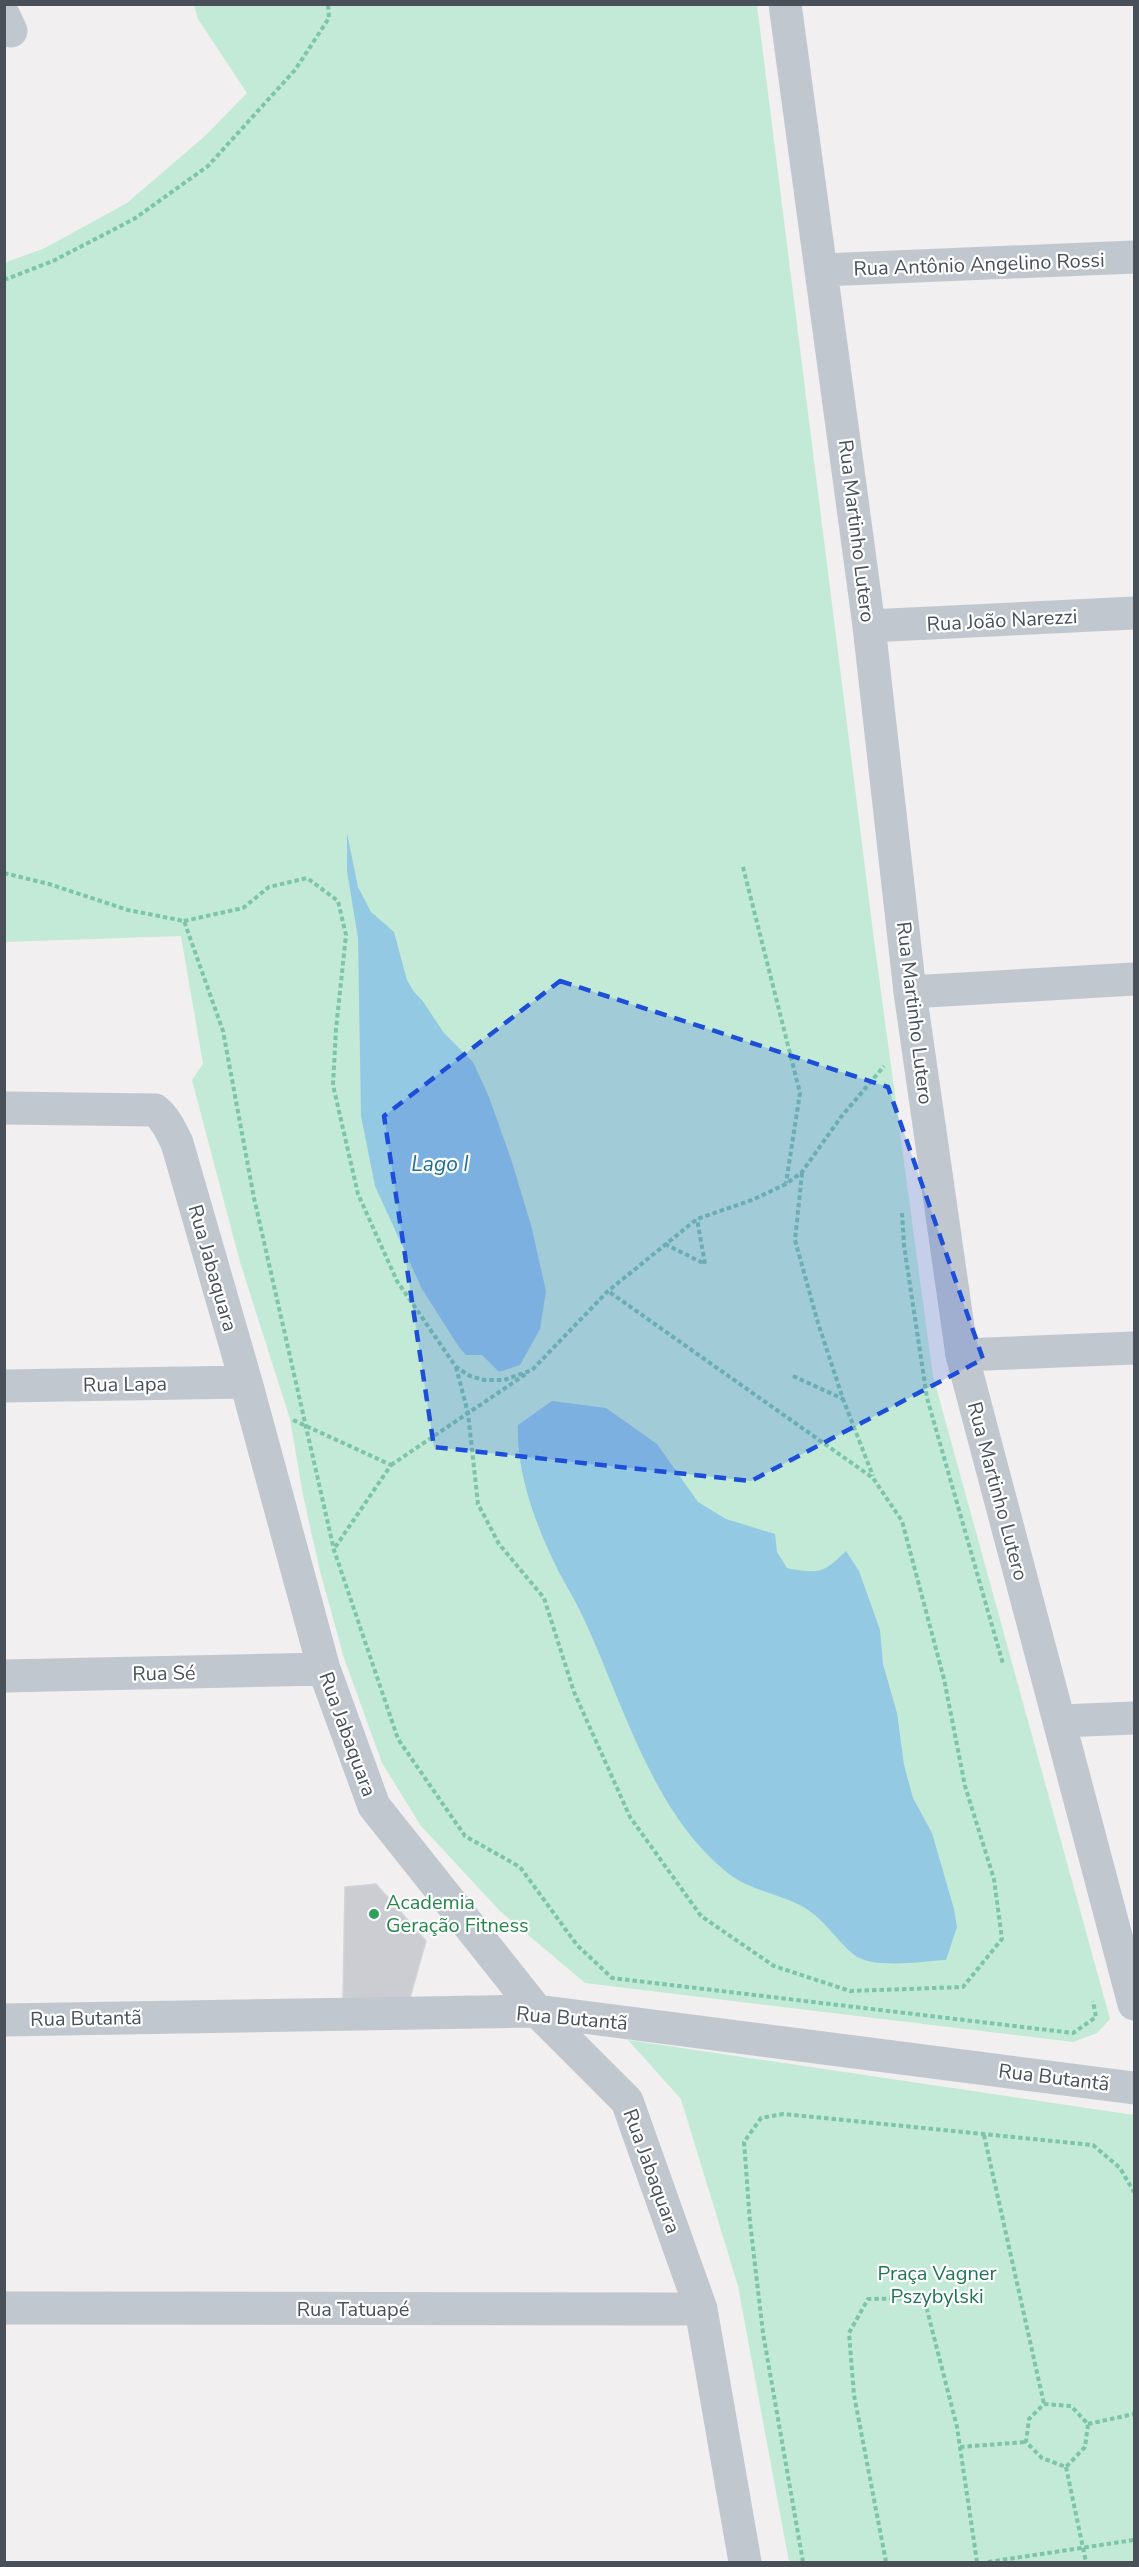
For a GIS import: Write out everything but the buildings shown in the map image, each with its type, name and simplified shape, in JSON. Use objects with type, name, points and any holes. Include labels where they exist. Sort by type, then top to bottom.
[{"type":"street","name":"Rua Martinho Lutero","points":[[785,4],[823,270],[869,627],[910,992],[962,1355],[1061,1721],[1134,2004]]},
{"type":"street","name":"Rua Antônio Angelino Rossi","points":[[823,270],[1134,257]]},
{"type":"street","name":"Rua João Narezzi","points":[[869,627],[1134,613]]},
{"type":"street","points":[[910,992],[1134,979]]},
{"type":"street","name":"Rua Jabaquara","points":[[4,1108],[155,1110],[164,1118],[177,1143],[246,1382],[324,1669],[375,1806],[537,2011],[627,2101],[701,2309],[745,2562]]},
{"type":"street","points":[[962,1355],[1134,1348]]},
{"type":"street","name":"Rua Lapa","points":[[4,1386],[246,1382]]},
{"type":"street","name":"Rua Sé","points":[[4,1676],[324,1669]]},
{"type":"street","points":[[1061,1721],[1134,1718]]},
{"type":"street","name":"Rua Butantã","points":[[4,2020],[537,2011],[1134,2088]]},
{"type":"street","name":"Rua Tatuapé","points":[[4,2308],[701,2309]]},
{"type":"path","points":[[4,280],[53,261],[134,219],[208,166],[295,70],[329,18],[328,4]]},
{"type":"path","points":[[743,867],[800,1093],[786,1184]]},
{"type":"path","points":[[4,873],[49,884],[128,910],[184,921],[243,908],[269,887],[307,878],[338,901],[346,935],[336,1029],[333,1085],[358,1194],[397,1281],[456,1367],[468,1413],[478,1504],[499,1544],[544,1598],[574,1692],[630,1817],[701,1916],[774,1966],[850,1991],[963,1987],[1002,1939],[994,1879],[965,1785],[944,1679],[921,1601],[902,1521],[873,1478],[843,1399],[818,1323],[795,1240],[802,1172]]},
{"type":"path","points":[[184,921],[223,1031],[254,1198],[334,1550],[398,1739],[465,1836],[520,1867],[577,1945],[612,1978],[1073,2033],[1096,2017],[1092,1996]]},
{"type":"path","points":[[329,1557],[391,1465],[532,1370],[608,1291],[697,1219],[752,1200],[786,1184],[802,1172],[841,1118],[891,1058]]},
{"type":"path","points":[[902,1210],[904,1245],[927,1398],[1005,1671]]},
{"type":"path","points":[[665,1244],[705,1264],[697,1219]]},
{"type":"path","points":[[608,1291],[873,1478]]},
{"type":"path","points":[[456,1367],[471,1376],[484,1380],[504,1380],[532,1370]]},
{"type":"path","points":[[792,1376],[843,1399]]},
{"type":"path","points":[[290,1419],[391,1465]]},
{"type":"path","points":[[802,2562],[763,2333],[750,2222],[744,2142],[761,2118],[783,2114],[1093,2145],[1120,2168],[1134,2192]]},
{"type":"path","points":[[984,2135],[1044,2404]]},
{"type":"path","points":[[886,2562],[854,2395],[849,2333],[868,2299],[924,2298],[960,2447],[977,2562]]},
{"type":"path","points":[[1026,2442],[1029,2419],[1044,2404],[1071,2406],[1088,2424]]},
{"type":"path","points":[[1088,2424],[1134,2414]]},
{"type":"path","points":[[1066,2467],[1084,2447],[1088,2424]]},
{"type":"path","points":[[960,2447],[1026,2442],[1042,2458],[1066,2467]]},
{"type":"path","points":[[1066,2467],[1086,2562]]},
{"type":"path","points":[[988,2562],[1134,2540]]},
{"type":"highlighted area","points":[[560,981],[888,1087],[983,1359],[751,1481],[434,1447],[384,1116]]},
{"type":"green space","points":[[194,5],[757,5],[874,940],[933,1376],[1110,2019],[1097,2033],[1073,2042],[585,1983],[501,1912],[421,1826],[382,1763],[344,1658],[320,1571],[303,1495],[290,1419],[240,1262],[192,1080],[203,1064],[181,936],[5,942],[4,263],[45,248],[127,203],[205,136],[247,93],[198,19]]},
{"type":"green space","name":"Praça Vagner Pszybylski","points":[[628,2040],[1134,2115],[1134,2562],[789,2562],[738,2286],[681,2099]]},
{"type":"water","name":"Lago I","points":[[347,833],[358,887],[371,912],[394,932],[407,980],[444,1033],[473,1062],[489,1097],[531,1225],[546,1291],[540,1329],[520,1365],[499,1372],[482,1355],[466,1355],[459,1347],[422,1289],[375,1186],[361,1116],[358,938],[347,871]]},
{"type":"water","points":[[552,1401],[606,1408],[657,1444],[698,1502],[726,1519],[775,1534],[777,1552],[787,1568],[806,1571],[819,1570],[831,1564],[846,1551],[859,1571],[880,1630],[883,1664],[897,1713],[904,1765],[913,1798],[932,1833],[954,1909],[957,1927],[946,1960],[885,1963],[862,1959],[853,1954],[822,1922],[802,1906],[748,1885],[729,1874],[702,1849],[679,1820],[642,1755],[598,1650],[546,1545],[533,1512],[523,1477],[518,1425]]},
{"type":"place","name":"Academia Geração Fitness","points":[[374,1914]]}]
